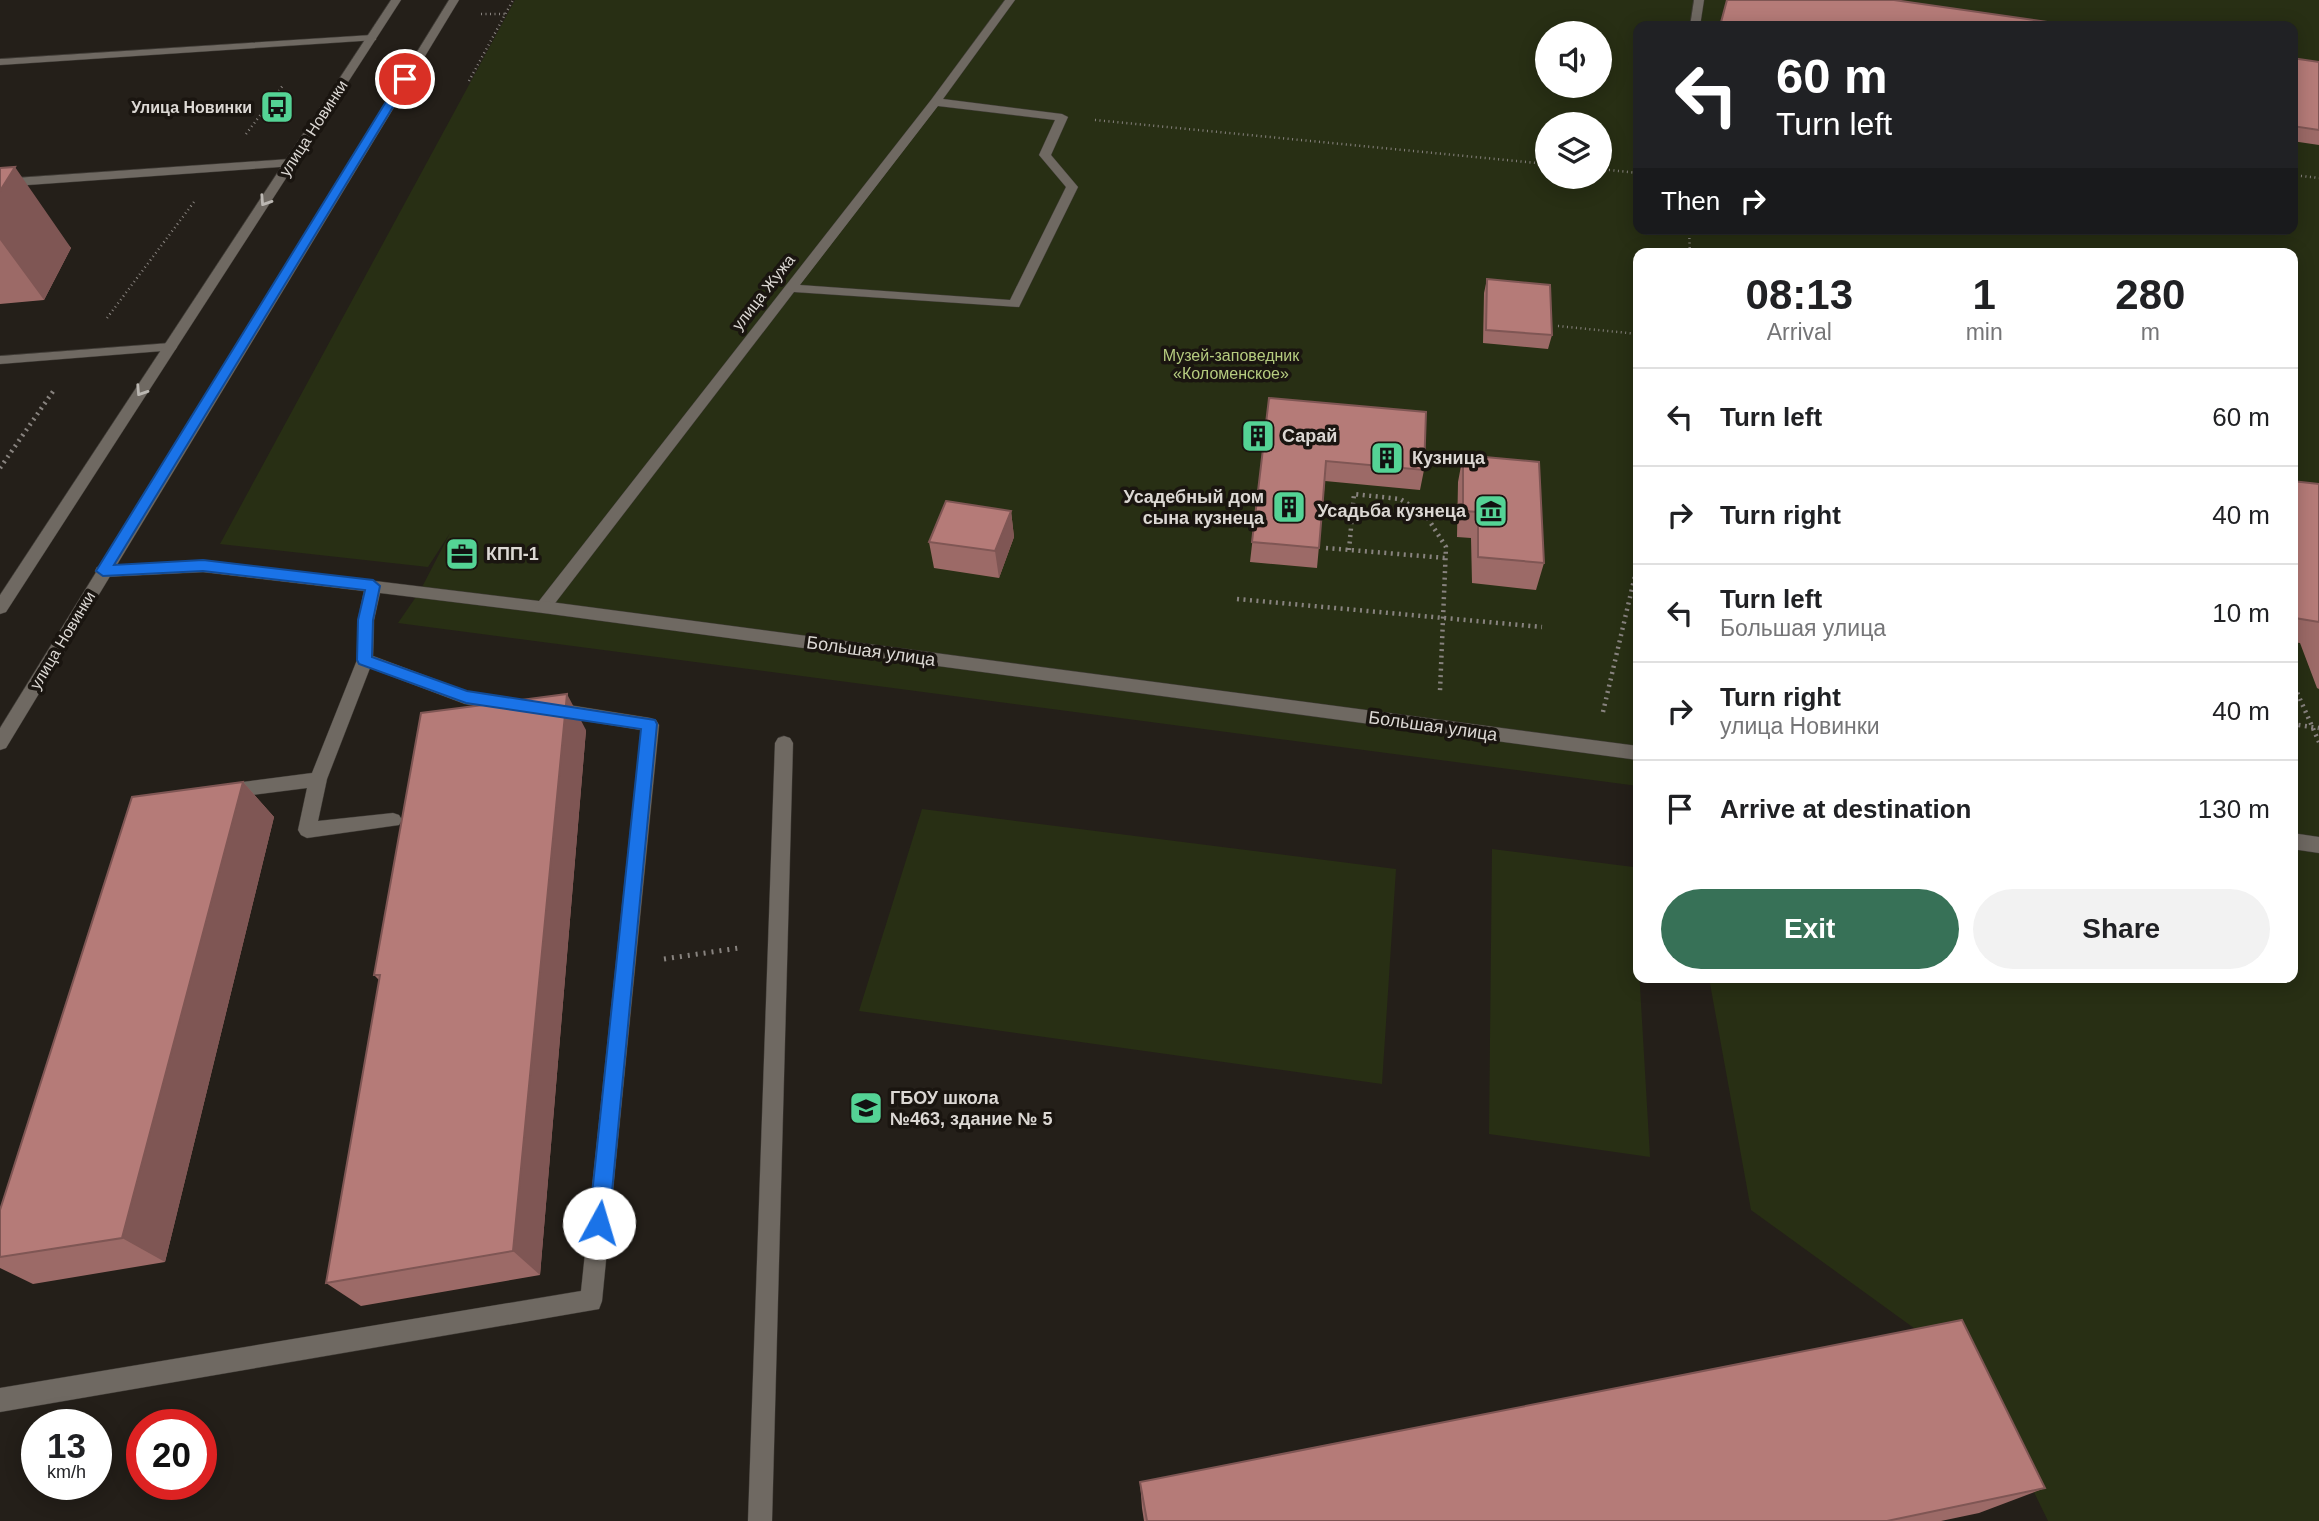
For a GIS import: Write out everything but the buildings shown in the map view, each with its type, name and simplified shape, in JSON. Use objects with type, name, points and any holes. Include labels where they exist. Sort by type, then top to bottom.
[{"type":"street","name":"улица Новинки","points":[[0,608],[5,592],[170,347],[396,0]]},
{"type":"street","name":"улица Новинки","points":[[0,743],[454,0]]},
{"type":"street","name":"улица Жужа","points":[[543,607],[935,102],[1010,0]]},
{"type":"street","points":[[1696,21],[1699,0]]},
{"type":"street","points":[[0,62],[372,38]]},
{"type":"street","points":[[788,288],[1014,304],[1072,187],[1045,155],[1062,117],[935,102]]},
{"type":"street","points":[[0,183],[290,163]]},
{"type":"street","points":[[0,360],[170,347]]},
{"type":"street","name":"Большая улица","points":[[103,571],[203,566],[373,586],[1633,752]]},
{"type":"street","points":[[373,586],[366,620],[365,660],[318,779],[307,830],[393,820]]},
{"type":"street","points":[[0,1400],[591,1301],[650,724],[466,697],[365,660]]},
{"type":"street","points":[[761,1521],[784,743]]},
{"type":"street","points":[[222,791],[318,779]]},
{"type":"street","points":[[2298,842],[2319,845]]},
{"type":"path","points":[[469,81],[513,0]]},
{"type":"path","points":[[474,14],[506,14]]},
{"type":"path","points":[[0,468],[81,352],[284,84]]},
{"type":"path","points":[[1062,117],[1535,163]]},
{"type":"path","points":[[1612,170],[1633,172]]},
{"type":"path","points":[[2298,176],[2319,178]]},
{"type":"path","points":[[1558,326],[1633,334]]},
{"type":"path","points":[[1349,550],[1354,494],[1400,499],[1425,514],[1446,547],[1439,727]]},
{"type":"path","points":[[1326,548],[1446,558]]},
{"type":"path","points":[[1594,747],[1633,584]]},
{"type":"path","points":[[1237,598],[1542,627]]},
{"type":"path","points":[[2298,691],[2316,727],[2319,742]]},
{"type":"path","points":[[2298,725],[2316,727]]},
{"type":"path","points":[[625,964],[778,943]]},
{"type":"green space","name":"Музей-заповедник «Коломенское»","points":[[515,0],[2319,0],[2319,1521],[2048,1521],[1976,1373],[1751,1210],[1710,983],[2298,983],[2298,248],[1633,248],[1633,785],[398,623],[420,591],[450,533],[428,567],[220,544]]},
{"type":"green space","points":[[922,809],[1396,869],[1382,1084],[859,1011]]},
{"type":"green space","points":[[1492,849],[1633,867],[1633,983],[1640,983],[1650,1157],[1489,1134]]},
{"type":"place","name":"Улица Новинки","points":[[277,107]]},
{"type":"place","name":"Сарай","points":[[1258,436]]},
{"type":"place","name":"Кузница","points":[[1387,458]]},
{"type":"place","name":"Усадебный дом сына кузнеца","points":[[1289,507]]},
{"type":"place","name":"Усадьба кузнеца","points":[[1491,511]]},
{"type":"place","name":"КПП-1","points":[[462,554]]},
{"type":"place","name":"ГБОУ школа №463, здание № 5","points":[[866,1108]]},
{"type":"route","points":[[405,79],[103,571],[203,566],[373,586],[366,620],[365,660],[466,697],[650,724],[599,1223]]}]
